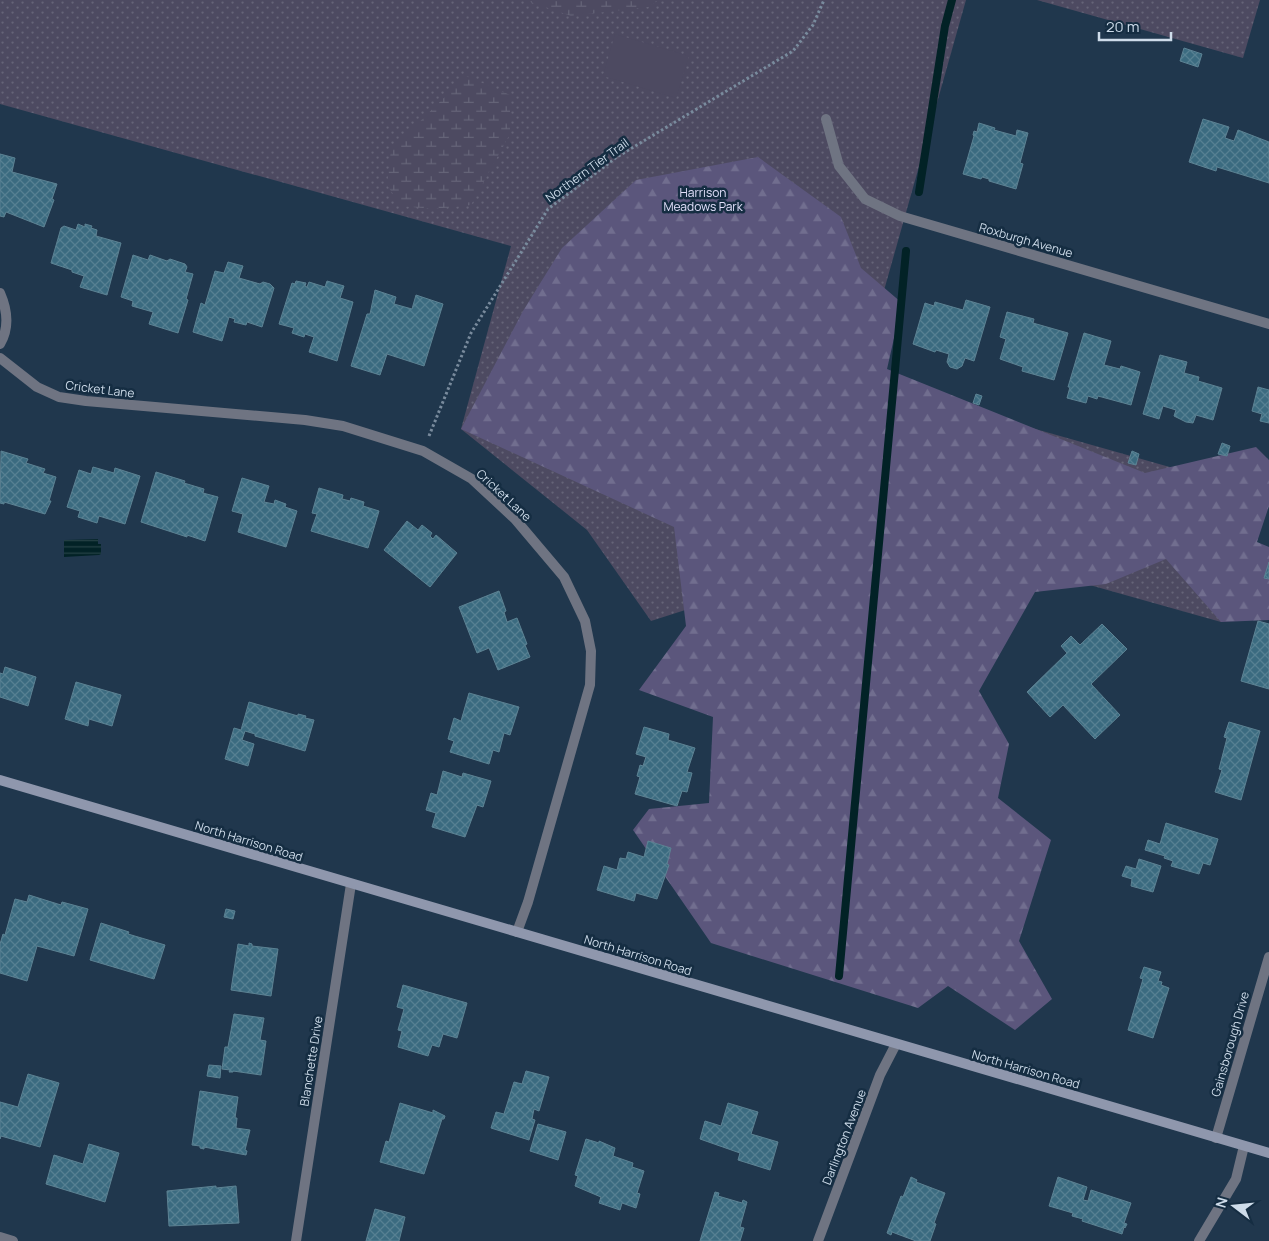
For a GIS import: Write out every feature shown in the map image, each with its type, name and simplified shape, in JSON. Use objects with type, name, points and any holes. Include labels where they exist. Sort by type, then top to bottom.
[{"type":"street","name":"Roxburgh Avenue","points":[[826,119],[839,166],[864,199],[900,216],[1269,324]]},
{"type":"street","points":[[0,292],[6,306],[7,323],[0,344]]},
{"type":"street","name":"Cricket Lane","points":[[0,358],[37,387],[59,397],[94,402],[314,421],[343,426],[423,451],[472,479],[515,519],[564,577],[585,621],[591,652],[590,685],[528,902],[517,932]]},
{"type":"street","name":"North Harrison Road","points":[[0,780],[1269,1153]]},
{"type":"street","name":"Blanchette Drive","points":[[296,1241],[351,884]]},
{"type":"street","name":"Gainsborough Drive","points":[[1216,1138],[1269,957]]},
{"type":"street","name":"Darlington Avenue","points":[[818,1241],[880,1075],[896,1044]]},
{"type":"street","points":[[1199,1241],[1236,1179],[1244,1146]]},
{"type":"street","points":[[0,1237],[13,1241]]},
{"type":"path","name":"Northern Tier Trail","points":[[423,451],[471,333],[548,209],[617,157],[793,51],[813,25],[824,0]]},
{"type":"green space","name":"Harrison Meadows Park","points":[[0,0],[966,0],[859,379],[1258,492],[1221,622],[856,519],[844,559],[651,621],[587,530],[461,429],[511,246],[0,104]]},
{"type":"green space","points":[[525,0],[659,0],[648,7],[571,16]]},
{"type":"green space","points":[[1037,0],[1260,0],[1243,58]]},
{"type":"green space","points":[[615,34],[689,56],[676,98],[603,76]]},
{"type":"green space","points":[[466,76],[510,95],[510,134],[471,205],[434,209],[401,206],[387,185],[391,150]]},
{"type":"green space","points":[[758,157],[841,217],[861,268],[902,303],[887,369],[1145,473],[1256,447],[1269,460],[1269,506],[1257,542],[1269,547],[1269,620],[1221,622],[1166,559],[1106,584],[1035,592],[979,691],[1009,744],[998,798],[1051,840],[1019,941],[1052,999],[1015,1030],[948,986],[918,1008],[711,943],[633,830],[649,809],[709,803],[713,717],[639,690],[686,626],[674,527],[461,429],[523,311],[562,248],[636,180]]},
{"type":"shaded area","points":[[98,539],[98,544],[101,544],[101,554],[64,557],[64,540]]},
{"type":"building","points":[[1184,48],[1202,54],[1198,67],[1180,61]]},
{"type":"building","points":[[1203,119],[1229,127],[1225,138],[1234,141],[1238,130],[1269,142],[1269,183],[1217,167],[1216,171],[1189,162]]},
{"type":"building","points":[[979,123],[995,128],[994,130],[1016,136],[1017,130],[1028,133],[1020,163],[1023,164],[1016,189],[982,177],[981,179],[963,174],[974,131],[977,132]]},
{"type":"building","points":[[0,154],[15,158],[12,172],[57,184],[52,199],[54,200],[44,227],[6,212],[4,217],[0,216]]},
{"type":"building","points":[[78,224],[85,227],[85,224],[92,226],[91,228],[97,230],[96,236],[121,243],[107,295],[80,287],[84,276],[51,263],[61,228],[64,226],[76,230]]},
{"type":"building","points":[[133,255],[148,260],[150,255],[167,261],[170,259],[185,264],[187,267],[185,272],[193,274],[186,299],[188,300],[178,333],[149,324],[153,312],[132,306],[133,301],[121,297]]},
{"type":"building","points":[[228,262],[243,266],[239,278],[260,284],[263,282],[270,284],[274,288],[262,327],[247,322],[246,325],[234,322],[235,319],[229,317],[222,341],[193,332],[201,303],[205,305],[215,271],[224,273]]},
{"type":"building","points":[[296,281],[306,283],[305,286],[307,287],[309,282],[325,287],[327,281],[344,286],[340,298],[353,302],[337,361],[309,352],[314,337],[305,334],[304,337],[292,333],[294,328],[279,324],[292,283],[295,284]]},
{"type":"building","points":[[375,290],[396,297],[394,304],[412,309],[416,295],[443,304],[424,366],[387,354],[380,375],[351,366],[367,314],[370,314]]},
{"type":"building","points":[[966,300],[990,307],[974,361],[965,358],[962,366],[957,369],[950,367],[947,362],[949,354],[936,350],[935,352],[913,344],[925,303],[934,306],[935,302],[963,310]]},
{"type":"building","points":[[1007,312],[1034,319],[1033,323],[1068,333],[1054,380],[1022,371],[1023,367],[1000,359],[1006,339],[1000,337]]},
{"type":"building","points":[[1084,333],[1111,341],[1104,365],[1120,369],[1121,366],[1140,372],[1131,405],[1098,396],[1097,399],[1088,396],[1086,403],[1067,398],[1070,387],[1068,387]]},
{"type":"building","points":[[1160,355],[1187,362],[1184,373],[1199,377],[1198,381],[1222,388],[1213,420],[1196,415],[1193,423],[1186,422],[1174,416],[1176,410],[1163,406],[1159,419],[1143,414]]},
{"type":"building","points":[[1258,387],[1269,390],[1269,423],[1260,421],[1262,414],[1252,411]]},
{"type":"building","points":[[976,394],[982,396],[979,405],[973,403]]},
{"type":"building","points":[[1222,443],[1230,446],[1227,456],[1218,454]]},
{"type":"building","points":[[1,451],[28,459],[26,463],[45,469],[43,473],[56,477],[49,501],[51,501],[45,514],[4,502],[4,504],[0,503]]},
{"type":"building","points":[[1132,451],[1139,454],[1136,465],[1128,463]]},
{"type":"building","points":[[93,467],[114,473],[115,468],[140,476],[125,524],[99,516],[97,523],[78,517],[80,511],[67,507],[79,470],[91,474]]},
{"type":"building","points":[[156,472],[185,481],[184,483],[204,489],[203,493],[218,497],[205,541],[141,522]]},
{"type":"building","points":[[242,478],[269,486],[264,502],[274,504],[275,500],[286,504],[285,507],[297,511],[286,547],[238,532],[243,514],[232,511]]},
{"type":"building","points":[[319,488],[343,495],[342,499],[350,501],[351,498],[364,502],[363,506],[379,511],[368,548],[311,531],[317,514],[312,513]]},
{"type":"building","points":[[407,521],[418,530],[422,525],[432,533],[430,536],[433,539],[436,535],[457,553],[430,587],[384,550]]},
{"type":"building","points":[[1269,562],[1269,579],[1264,578]]},
{"type":"building","points":[[499,591],[506,611],[504,612],[507,622],[517,618],[530,657],[498,670],[489,648],[477,653],[459,607]]},
{"type":"building","points":[[1258,621],[1269,624],[1269,689],[1241,681]]},
{"type":"building","points":[[1102,624],[1127,649],[1091,684],[1120,715],[1095,739],[1063,705],[1050,717],[1027,692],[1067,653],[1061,646],[1071,636],[1080,645]]},
{"type":"building","points":[[5,667],[36,677],[28,706],[0,697],[0,673],[3,674]]},
{"type":"building","points":[[76,682],[121,695],[112,726],[89,719],[88,726],[65,719]]},
{"type":"building","points":[[469,693],[519,707],[510,735],[504,733],[499,752],[493,750],[489,764],[450,752],[454,741],[448,739],[454,718],[461,721]]},
{"type":"building","points":[[249,702],[298,716],[298,714],[306,716],[305,718],[314,720],[305,751],[255,736],[255,734],[245,731],[242,740],[254,744],[248,766],[225,759],[234,728],[241,730]]},
{"type":"building","points":[[1229,722],[1260,731],[1241,800],[1215,792],[1222,770],[1219,769],[1227,738],[1224,737]]},
{"type":"building","points":[[644,727],[669,734],[668,740],[695,748],[687,772],[692,773],[687,792],[682,791],[677,806],[635,794],[640,777],[637,776],[640,765],[643,766],[646,757],[636,754]]},
{"type":"building","points":[[443,771],[462,777],[463,773],[491,781],[483,807],[477,805],[465,837],[432,827],[436,813],[426,810],[431,793],[437,795]]},
{"type":"building","points":[[1166,823],[1218,839],[1210,865],[1203,863],[1199,874],[1171,866],[1173,861],[1164,858],[1165,856],[1145,850],[1148,840],[1160,844]]},
{"type":"building","points":[[648,841],[671,848],[667,864],[669,865],[657,899],[636,893],[634,901],[597,890],[604,866],[617,870],[620,858],[626,859],[628,852],[644,857]]},
{"type":"building","points":[[1139,859],[1161,866],[1153,892],[1131,886],[1132,879],[1122,876],[1126,866],[1136,869]]},
{"type":"building","points":[[29,895],[61,905],[62,902],[88,909],[74,956],[37,946],[27,981],[0,973],[0,944],[3,934],[5,935],[15,899],[27,902]]},
{"type":"building","points":[[226,909],[235,911],[233,919],[224,917]]},
{"type":"building","points":[[101,923],[129,932],[128,934],[165,945],[154,979],[90,960]]},
{"type":"building","points":[[249,943],[252,946],[278,949],[271,996],[231,990],[238,944],[249,946]]},
{"type":"building","points":[[1144,967],[1161,972],[1158,981],[1162,982],[1161,985],[1169,988],[1153,1038],[1128,1030],[1143,979],[1140,978]]},
{"type":"building","points":[[403,985],[467,1003],[457,1038],[443,1034],[439,1047],[432,1045],[428,1056],[398,1047],[402,1031],[398,1030],[404,1009],[397,1007]]},
{"type":"building","points":[[234,1014],[264,1018],[260,1040],[266,1041],[261,1075],[229,1072],[230,1070],[222,1069],[225,1047],[228,1047]]},
{"type":"building","points":[[209,1065],[221,1066],[220,1078],[207,1076]]},
{"type":"building","points":[[526,1071],[549,1077],[539,1111],[534,1109],[532,1119],[535,1120],[529,1140],[491,1128],[496,1112],[504,1114],[514,1082],[522,1084]]},
{"type":"building","points":[[28,1074],[59,1083],[40,1147],[1,1136],[0,1139],[0,1102],[18,1107]]},
{"type":"building","points":[[200,1091],[238,1097],[235,1118],[237,1118],[236,1128],[250,1130],[245,1150],[247,1151],[246,1155],[204,1147],[204,1149],[200,1148],[200,1146],[192,1145]]},
{"type":"building","points":[[400,1103],[433,1113],[433,1110],[445,1116],[442,1119],[424,1174],[380,1162],[386,1141],[389,1142]]},
{"type":"building","points":[[728,1103],[758,1112],[751,1134],[778,1142],[770,1170],[738,1160],[740,1153],[700,1139],[705,1121],[721,1126]]},
{"type":"building","points":[[538,1124],[566,1132],[558,1160],[530,1151]]},
{"type":"building","points":[[586,1139],[599,1143],[599,1141],[615,1148],[613,1156],[633,1163],[632,1167],[644,1171],[637,1193],[640,1194],[636,1208],[622,1203],[620,1210],[599,1203],[601,1197],[575,1186],[578,1176],[575,1175]]},
{"type":"building","points":[[89,1144],[119,1153],[105,1202],[46,1184],[54,1155],[83,1164]]},
{"type":"building","points":[[911,1177],[917,1180],[916,1182],[945,1193],[934,1223],[936,1224],[930,1241],[916,1241],[892,1232],[891,1235],[887,1233],[901,1196],[903,1197]]},
{"type":"building","points":[[1058,1177],[1087,1187],[1083,1200],[1088,1201],[1091,1190],[1131,1203],[1124,1223],[1127,1224],[1122,1234],[1082,1221],[1083,1219],[1072,1216],[1073,1213],[1049,1206]]},
{"type":"building","points":[[216,1186],[216,1188],[236,1186],[239,1223],[169,1226],[167,1191]]},
{"type":"building","points":[[715,1192],[719,1193],[718,1196],[742,1203],[743,1200],[747,1202],[740,1227],[744,1228],[740,1241],[700,1241]]},
{"type":"building","points":[[375,1209],[405,1217],[399,1241],[366,1241]]},
{"type":"waterway","points":[[919,192],[945,26],[952,0]]},
{"type":"waterway","points":[[839,976],[906,251]]}]
